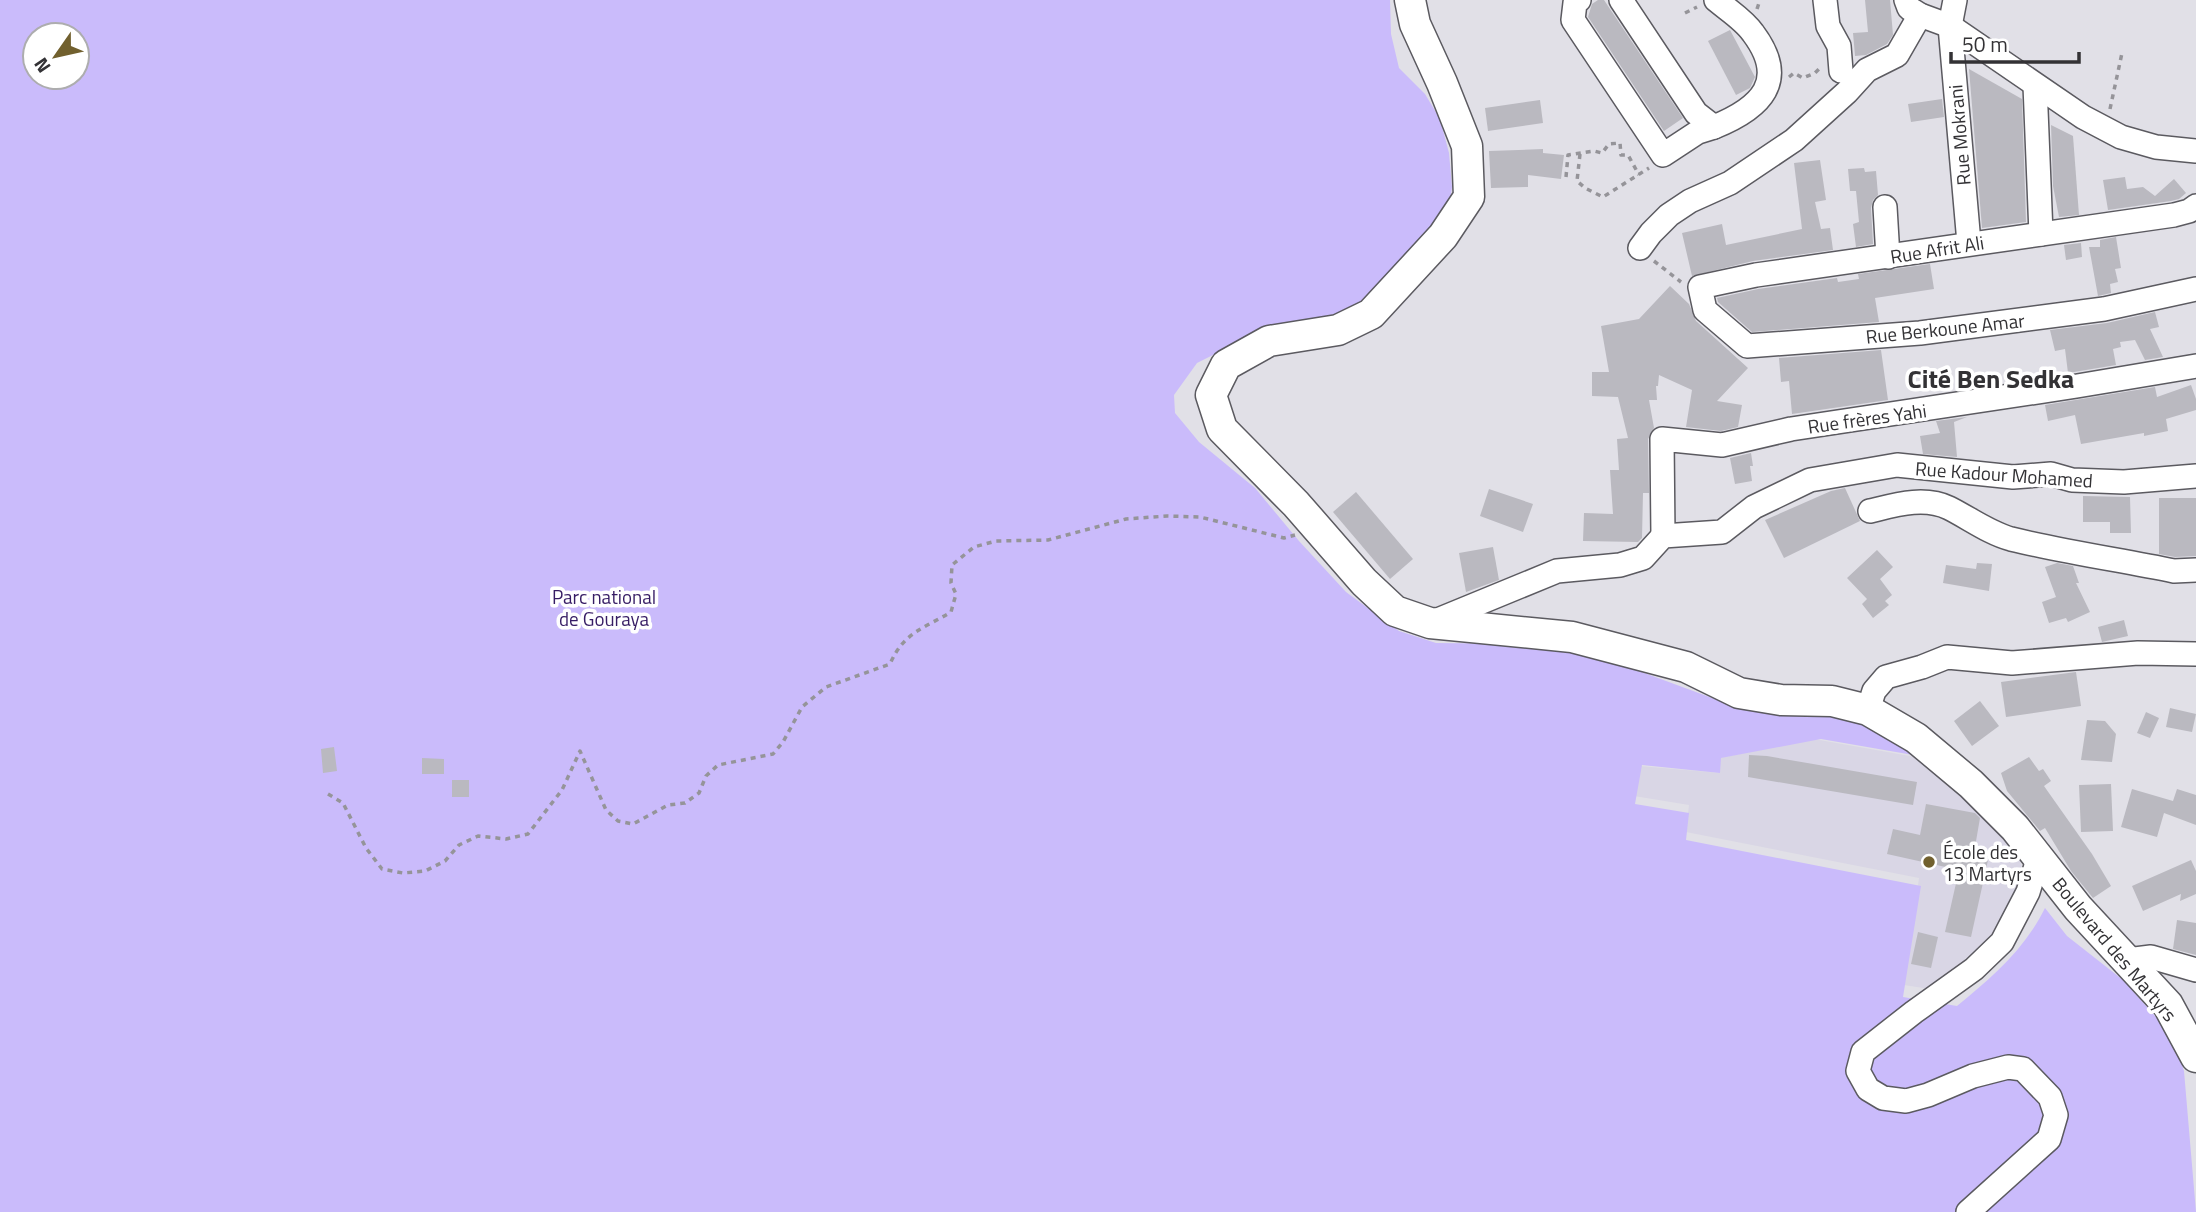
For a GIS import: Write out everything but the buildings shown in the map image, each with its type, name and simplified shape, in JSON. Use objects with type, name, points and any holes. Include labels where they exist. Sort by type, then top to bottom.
[{"type":"main road","name":"Boulevard des Martyrs","points":[[1410,0],[1415,24],[1467,146],[1469,197],[1443,236],[1371,314],[1338,330],[1269,341],[1226,365],[1211,395],[1222,429],[1317,528],[1364,582],[1395,611],[1430,623],[1572,637],[1686,667],[1739,693],[1782,699],[1832,701],[1868,709],[1916,738],[1971,784],[2015,828],[2078,908],[2168,1005],[2196,1057]]},
{"type":"street","points":[[1579,0],[1575,3],[1573,20],[1663,155],[1698,132],[1740,117],[1766,92],[1770,63],[1752,32],[1716,0]]},
{"type":"street","points":[[1621,0],[1696,113],[1714,127]]},
{"type":"street","points":[[1825,0],[1828,26],[1839,46],[1840,71]]},
{"type":"street","name":"Rue Mokrani","points":[[1955,0],[1950,26],[1969,243]]},
{"type":"street","points":[[1640,248],[1669,215],[1690,201],[1730,183],[1794,141],[1867,70],[1897,55],[1913,8],[1950,26],[2083,117],[2121,137],[2155,147],[2196,150]]},
{"type":"street","points":[[2035,85],[2041,234]]},
{"type":"street","name":"Rue Afrit Ali","points":[[1700,286],[1969,243],[2174,215],[2196,206]]},
{"type":"street","points":[[1885,207],[1888,257]]},
{"type":"street","name":"Rue Berkoune Amar","points":[[1700,286],[1704,310],[1747,346],[1920,333],[2105,309],[2196,289]]},
{"type":"street","name":"Rue frères Yahi","points":[[1663,536],[1662,439],[1723,446],[1791,429],[2196,366]]},
{"type":"street","name":"Rue Kadour Mohamed","points":[[1663,536],[1722,532],[1755,507],[1810,480],[1896,465],[2013,477],[2051,474],[2072,480],[2124,482],[2196,476]]},
{"type":"street","points":[[1870,511],[1910,502],[1929,504],[1948,508],[2008,538],[2174,570],[2196,570]]},
{"type":"street","points":[[1430,623],[1557,572],[1620,565],[1643,558],[1663,536]]},
{"type":"street","points":[[1868,709],[1874,691],[1886,677],[1947,657],[2012,663],[2138,653],[2196,654]]},
{"type":"street","points":[[1968,1212],[2049,1139],[2056,1115],[2050,1097],[2023,1069],[2008,1067],[1973,1076],[1906,1101],[1883,1098],[1868,1089],[1858,1070],[1863,1052],[1913,1012],[1975,969],[2002,942],[2028,892],[2039,856]]},
{"type":"street","points":[[2127,960],[2151,957],[2196,970]]},
{"type":"path","points":[[2106,129],[2122,53]]},
{"type":"path","points":[[1767,84],[1784,80],[1794,73],[1803,78],[1815,73],[1825,63],[1828,75],[1840,71]]},
{"type":"path","points":[[1566,177],[1568,156],[1594,151],[1602,153],[1609,144],[1620,143],[1621,155],[1629,155],[1639,174]]},
{"type":"path","points":[[1580,154],[1577,181],[1603,197],[1663,155]]},
{"type":"path","points":[[1640,248],[1679,282],[1700,286]]},
{"type":"path","points":[[328,794],[343,803],[366,848],[382,869],[402,873],[425,871],[445,860],[459,845],[478,836],[506,839],[528,834],[562,790],[580,751],[606,810],[618,821],[633,824],[668,805],[685,803],[699,793],[706,776],[718,765],[773,754],[802,707],[826,687],[890,664],[897,648],[909,636],[951,612],[956,594],[951,583],[952,565],[974,547],[996,541],[1048,540],[1126,519],[1167,516],[1200,517],[1284,538],[1317,528]]},
{"type":"shaded area","name":"École des 13 Martyrs","points":[[1814,739],[1921,758],[1963,798],[1985,810],[2018,855],[2022,868],[2017,895],[2003,926],[1936,990],[1904,985],[1919,878],[1686,832],[1689,805],[1634,796],[1640,766],[1720,773],[1720,758]]},
{"type":"green space","name":"Parc national de Gouraya","points":[[0,0],[1390,0],[1391,34],[1399,68],[1425,94],[1440,119],[1449,153],[1452,187],[1449,208],[1374,296],[1349,310],[1247,338],[1197,363],[1174,395],[1175,413],[1199,442],[1255,488],[1346,592],[1399,631],[1436,643],[1530,644],[1582,650],[1723,702],[1760,712],[1835,712],[1897,737],[1919,756],[1821,739],[1721,758],[1720,773],[1642,765],[1635,804],[1689,813],[1686,840],[1921,886],[1903,997],[1957,1006],[2017,950],[2045,908],[2067,936],[2123,980],[2171,1034],[2184,1071],[2196,1212],[0,1212]]},
{"type":"place","name":"École des 13 Martyrs","points":[[1929,862]]},
{"type":"district","name":"Cité Ben Sedka","points":[[1991,378]]}]
